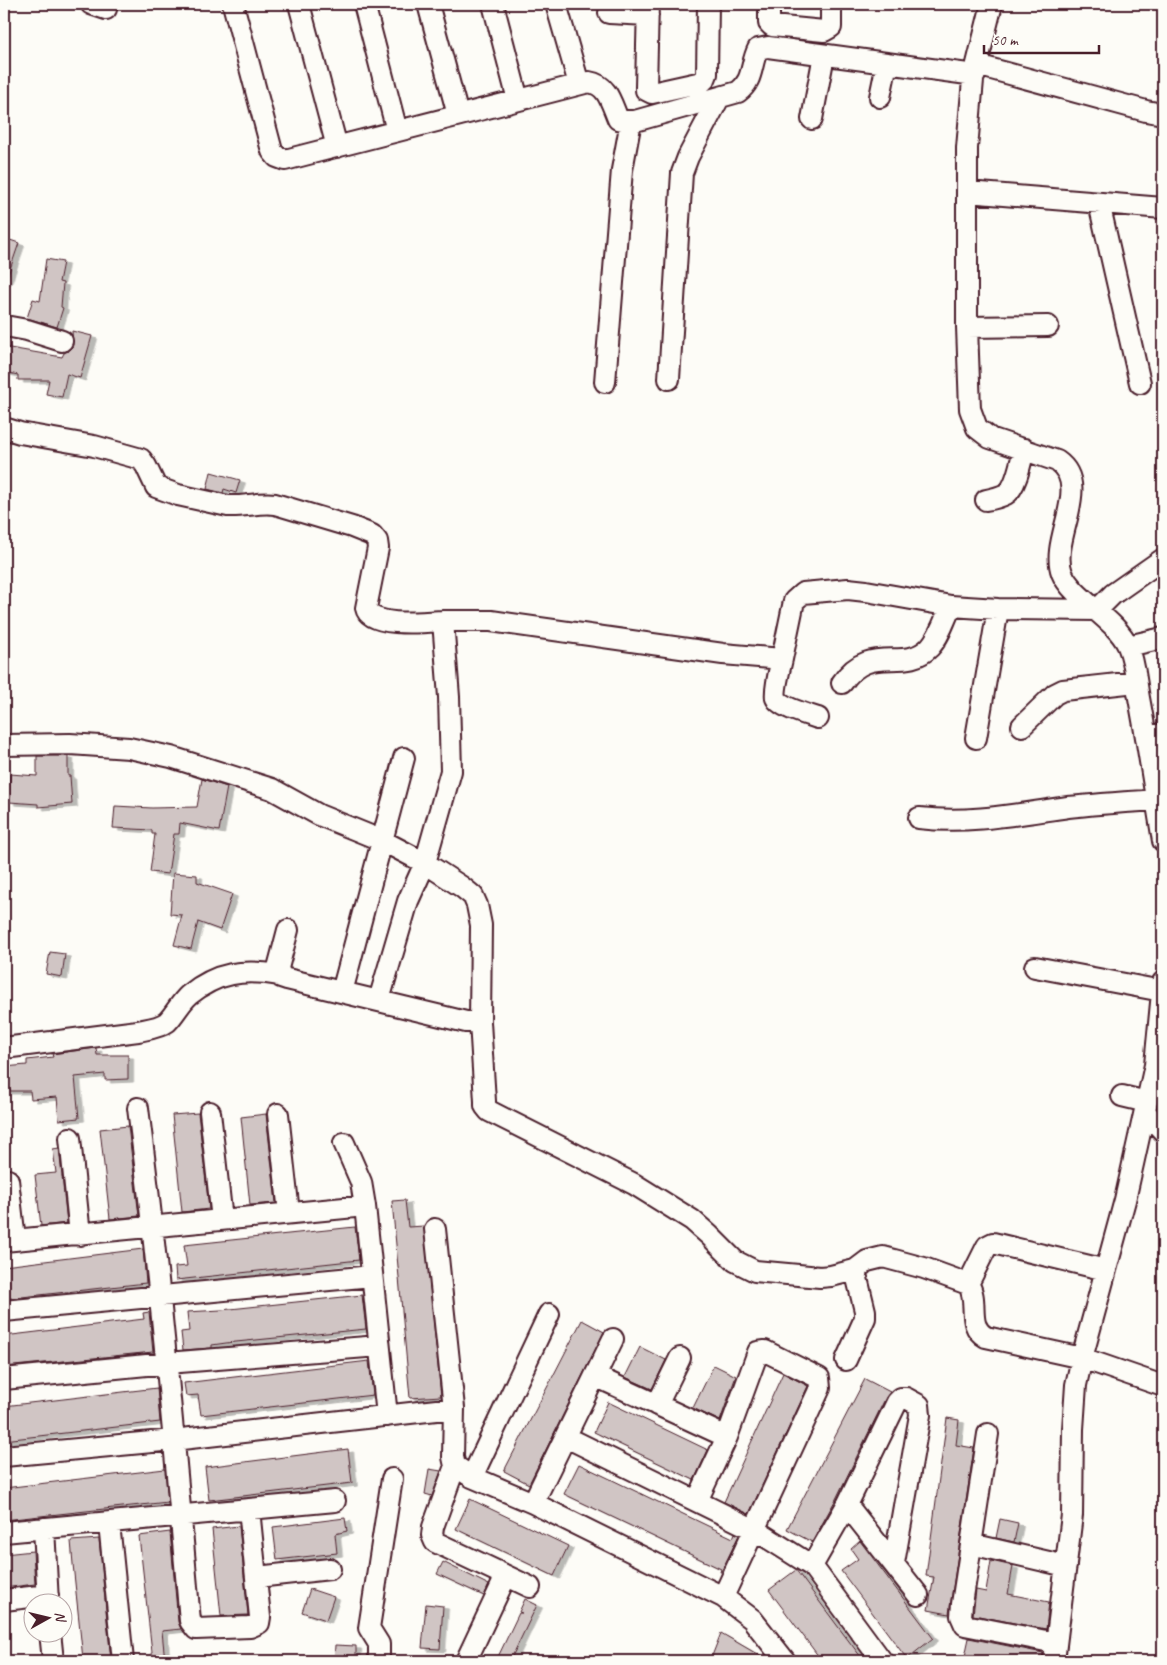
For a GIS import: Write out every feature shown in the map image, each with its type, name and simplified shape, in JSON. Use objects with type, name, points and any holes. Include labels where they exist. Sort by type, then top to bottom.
[{"type":"street","points":[[233,4],[272,151],[277,157],[285,160],[589,82],[598,83],[605,90],[618,119],[632,121],[738,92],[748,83],[754,57],[758,49],[768,47],[887,63],[976,70],[1163,114]]},
{"type":"street","points":[[299,4],[337,146]]},
{"type":"street","points":[[364,4],[398,131]]},
{"type":"street","points":[[428,4],[458,115]]},
{"type":"street","points":[[493,4],[518,100]]},
{"type":"street","points":[[556,4],[578,84]]},
{"type":"street","points":[[609,13],[648,9],[646,90],[652,93],[702,82],[705,79],[707,74],[708,4]]},
{"type":"street","points":[[769,4],[768,23],[772,26],[824,31],[831,27],[831,4]]},
{"type":"street","points":[[992,4],[976,70],[967,148],[967,327],[970,409],[974,422],[982,433],[990,438],[1057,461],[1062,464],[1069,476],[1072,497],[1061,544],[1060,564],[1066,581],[1097,610],[1128,646],[1136,682],[1154,735],[1156,800],[1163,841]]},
{"type":"street","points":[[812,119],[824,55]]},
{"type":"street","points":[[880,97],[887,63]]},
{"type":"street","points":[[669,379],[682,173],[688,157],[719,98]]},
{"type":"street","points":[[605,382],[622,170],[632,121]]},
{"type":"street","points":[[967,192],[1163,208]]},
{"type":"street","points":[[1100,203],[1140,383]]},
{"type":"street","points":[[967,327],[1048,326]]},
{"type":"street","points":[[4,329],[27,330],[62,341]]},
{"type":"street","points":[[4,428],[20,433],[77,442],[140,459],[146,466],[156,487],[178,495],[228,506],[275,504],[352,527],[372,535],[377,541],[378,548],[366,608],[371,617],[385,622],[491,621],[723,654],[782,659]]},
{"type":"street","points":[[986,500],[1008,492],[1013,484],[1024,450]]},
{"type":"street","points":[[818,718],[783,705],[778,702],[776,693],[794,601],[803,593],[848,590],[866,591],[951,606],[998,610],[1097,610],[1113,594],[1163,558]]},
{"type":"street","points":[[842,682],[849,672],[862,663],[872,660],[912,657],[923,653],[931,646],[951,606]]},
{"type":"street","points":[[976,738],[998,610]]},
{"type":"street","points":[[379,1000],[408,901],[425,863],[451,771],[449,698],[443,621]]},
{"type":"street","points":[[1128,646],[1163,638]]},
{"type":"street","points":[[1022,726],[1059,691],[1136,682]]},
{"type":"street","points":[[4,745],[90,745],[129,748],[171,757],[272,789],[336,823],[383,842],[425,863],[462,886],[473,896],[477,905],[481,925],[480,1022],[484,1101],[489,1110],[642,1189],[692,1220],[729,1255],[745,1267],[755,1270],[820,1277],[855,1270],[867,1261],[883,1258],[924,1268],[968,1284],[973,1295],[974,1322],[978,1331],[984,1336],[1082,1358],[1163,1386]]},
{"type":"street","points":[[342,992],[404,758]]},
{"type":"street","points":[[919,818],[943,821],[978,819],[1070,807],[1156,800]]},
{"type":"street","points":[[279,975],[278,968],[288,930]]},
{"type":"street","points":[[988,1434],[961,1610],[965,1625],[1055,1652],[1072,1515],[1074,1406],[1082,1358],[1151,1112],[1159,1067],[1163,986],[1035,967]]},
{"type":"street","points":[[4,1048],[138,1031],[158,1026],[167,1021],[190,995],[216,979],[228,974],[257,971],[279,975],[287,980],[379,1000],[466,1022],[480,1022]]},
{"type":"street","points":[[1122,1096],[1151,1112],[1163,1131]]},
{"type":"street","points":[[138,1108],[168,1363],[190,1621],[193,1627],[199,1629],[250,1627],[257,1625],[260,1617],[249,1509]]},
{"type":"street","points":[[210,1112],[222,1220]]},
{"type":"street","points":[[278,1114],[289,1213]]},
{"type":"street","points":[[70,1138],[80,1235]]},
{"type":"street","points":[[344,1143],[361,1182],[365,1206],[387,1416]]},
{"type":"street","points":[[8,1180],[9,1240],[80,1235],[365,1206]]},
{"type":"street","points":[[434,1229],[454,1408],[453,1457],[455,1466],[433,1527],[432,1535],[436,1542],[530,1587]]},
{"type":"street","points":[[968,1284],[987,1246],[993,1243],[1106,1270]]},
{"type":"street","points":[[846,1360],[865,1318],[855,1270]]},
{"type":"street","points":[[4,1311],[372,1276]]},
{"type":"street","points":[[472,1477],[549,1314]]},
{"type":"street","points":[[533,1503],[613,1339]]},
{"type":"street","points":[[4,1379],[168,1363],[379,1346]]},
{"type":"street","points":[[697,1501],[727,1437],[758,1352],[765,1351],[819,1378],[820,1388],[756,1530],[723,1597]]},
{"type":"street","points":[[657,1405],[680,1358]]},
{"type":"street","points":[[595,1376],[727,1437]]},
{"type":"street","points":[[812,1566],[847,1505],[897,1402],[903,1398],[916,1402],[920,1407],[920,1414],[894,1563]]},
{"type":"street","points":[[4,1456],[174,1440],[454,1408]]},
{"type":"street","points":[[566,1437],[756,1530],[812,1566],[882,1661]]},
{"type":"street","points":[[455,1466],[472,1477],[533,1503],[723,1597],[752,1619],[785,1661]]},
{"type":"street","points":[[379,1661],[380,1644],[369,1628],[392,1479]]},
{"type":"street","points":[[4,1532],[335,1501]]},
{"type":"street","points":[[847,1505],[918,1595]]},
{"type":"street","points":[[109,1523],[123,1661]]},
{"type":"street","points":[[44,1528],[48,1592]]},
{"type":"street","points":[[971,1544],[1066,1566]]},
{"type":"street","points":[[256,1577],[330,1569]]},
{"type":"street","points":[[466,1661],[506,1576]]},
{"type":"street","points":[[4,1600],[22,1600]]},
{"type":"street","points":[[51,1642],[53,1661]]},
{"type":"building","points":[[4,238],[19,243],[6,281],[4,281]]},
{"type":"building","points":[[46,259],[63,262],[59,282],[63,283],[61,307],[63,308],[57,327],[27,318],[33,299],[40,301]]},
{"type":"building","points":[[72,331],[92,336],[80,378],[67,374],[62,397],[46,394],[49,380],[18,380],[18,375],[4,372],[4,347],[62,357],[73,345]]},
{"type":"building","points":[[211,472],[240,480],[236,493],[224,489],[223,493],[207,489]]},
{"type":"building","points":[[37,756],[68,756],[68,776],[70,776],[72,804],[38,807],[38,804],[9,802],[10,774],[37,776]]},
{"type":"building","points":[[202,779],[227,787],[219,831],[180,823],[179,834],[174,834],[168,874],[150,872],[155,834],[152,834],[152,830],[113,828],[115,806],[152,808],[197,807]]},
{"type":"building","points":[[173,873],[197,875],[197,882],[232,894],[220,930],[198,922],[191,949],[174,945],[182,915],[170,914]]},
{"type":"building","points":[[50,952],[65,954],[62,977],[46,974]]},
{"type":"building","points":[[96,1048],[97,1055],[128,1055],[128,1079],[105,1080],[105,1074],[75,1077],[79,1118],[59,1120],[57,1097],[31,1099],[30,1091],[4,1091],[4,1067],[27,1065],[27,1060],[53,1057],[52,1054]]},
{"type":"building","points":[[198,1113],[209,1209],[182,1212],[172,1115]]},
{"type":"building","points":[[266,1114],[276,1203],[250,1205],[241,1117]]},
{"type":"building","points":[[128,1126],[139,1216],[110,1219],[100,1129]]},
{"type":"building","points":[[59,1148],[67,1223],[41,1226],[35,1175],[56,1173],[53,1149]]},
{"type":"building","points":[[405,1200],[408,1227],[424,1226],[441,1396],[410,1398],[392,1201]]},
{"type":"building","points":[[355,1227],[359,1260],[176,1280],[175,1267],[187,1266],[184,1245]]},
{"type":"building","points":[[143,1249],[146,1283],[4,1299],[4,1285],[7,1285],[4,1266]]},
{"type":"building","points":[[362,1295],[366,1329],[226,1343],[212,1345],[212,1348],[183,1350],[181,1332],[189,1331],[187,1312]]},
{"type":"building","points":[[149,1312],[153,1352],[4,1367],[4,1336],[144,1319],[143,1313]]},
{"type":"building","points":[[582,1320],[604,1332],[529,1484],[504,1471]]},
{"type":"building","points":[[640,1347],[666,1360],[652,1389],[625,1377]]},
{"type":"building","points":[[369,1361],[373,1395],[201,1415],[198,1395],[186,1396],[184,1383]]},
{"type":"building","points":[[714,1365],[736,1376],[720,1421],[693,1408]]},
{"type":"building","points":[[783,1373],[808,1386],[749,1514],[724,1502]]},
{"type":"building","points":[[865,1379],[890,1392],[812,1542],[787,1529]]},
{"type":"building","points":[[157,1388],[160,1422],[4,1440],[4,1406]]},
{"type":"building","points":[[608,1402],[708,1450],[694,1480],[594,1432]]},
{"type":"building","points":[[947,1418],[959,1420],[956,1445],[974,1448],[949,1614],[928,1610],[934,1577],[926,1576]]},
{"type":"building","points":[[348,1449],[352,1483],[209,1500],[205,1467]]},
{"type":"building","points":[[579,1464],[733,1538],[735,1533],[739,1535],[721,1572],[721,1569],[564,1494]]},
{"type":"building","points":[[165,1469],[168,1502],[4,1520],[4,1488]]},
{"type":"building","points":[[429,1469],[441,1471],[432,1496],[425,1494]]},
{"type":"building","points":[[470,1499],[568,1546],[554,1576],[456,1529]]},
{"type":"building","points":[[345,1518],[347,1531],[335,1534],[337,1553],[277,1560],[273,1527]]},
{"type":"building","points":[[1000,1519],[1018,1523],[1014,1542],[996,1538]]},
{"type":"building","points":[[239,1526],[248,1615],[221,1616],[212,1529]]},
{"type":"building","points":[[170,1532],[178,1622],[181,1629],[162,1631],[165,1661],[153,1661],[139,1536]]},
{"type":"building","points":[[99,1539],[111,1661],[104,1661],[104,1657],[83,1659],[73,1564],[71,1541]]},
{"type":"building","points":[[860,1541],[933,1638],[907,1659],[841,1571],[858,1559],[851,1549]]},
{"type":"building","points":[[33,1551],[35,1584],[4,1588],[4,1554]]},
{"type":"building","points":[[991,1561],[1013,1566],[1008,1594],[1049,1602],[1046,1629],[973,1615],[976,1590],[986,1592]]},
{"type":"building","points":[[443,1562],[489,1585],[484,1596],[437,1574]]},
{"type":"building","points":[[796,1570],[864,1661],[822,1661],[813,1649],[769,1590]]},
{"type":"building","points":[[310,1589],[334,1597],[326,1620],[302,1612]]},
{"type":"building","points":[[525,1599],[537,1605],[510,1661],[496,1661],[519,1613],[522,1613],[519,1612]]},
{"type":"building","points":[[426,1604],[443,1606],[440,1649],[422,1648]]},
{"type":"building","points":[[721,1633],[769,1661],[710,1661]]},
{"type":"building","points":[[969,1638],[1043,1653],[1042,1661],[964,1661]]},
{"type":"building","points":[[335,1645],[356,1646],[356,1661],[334,1661]]}]
